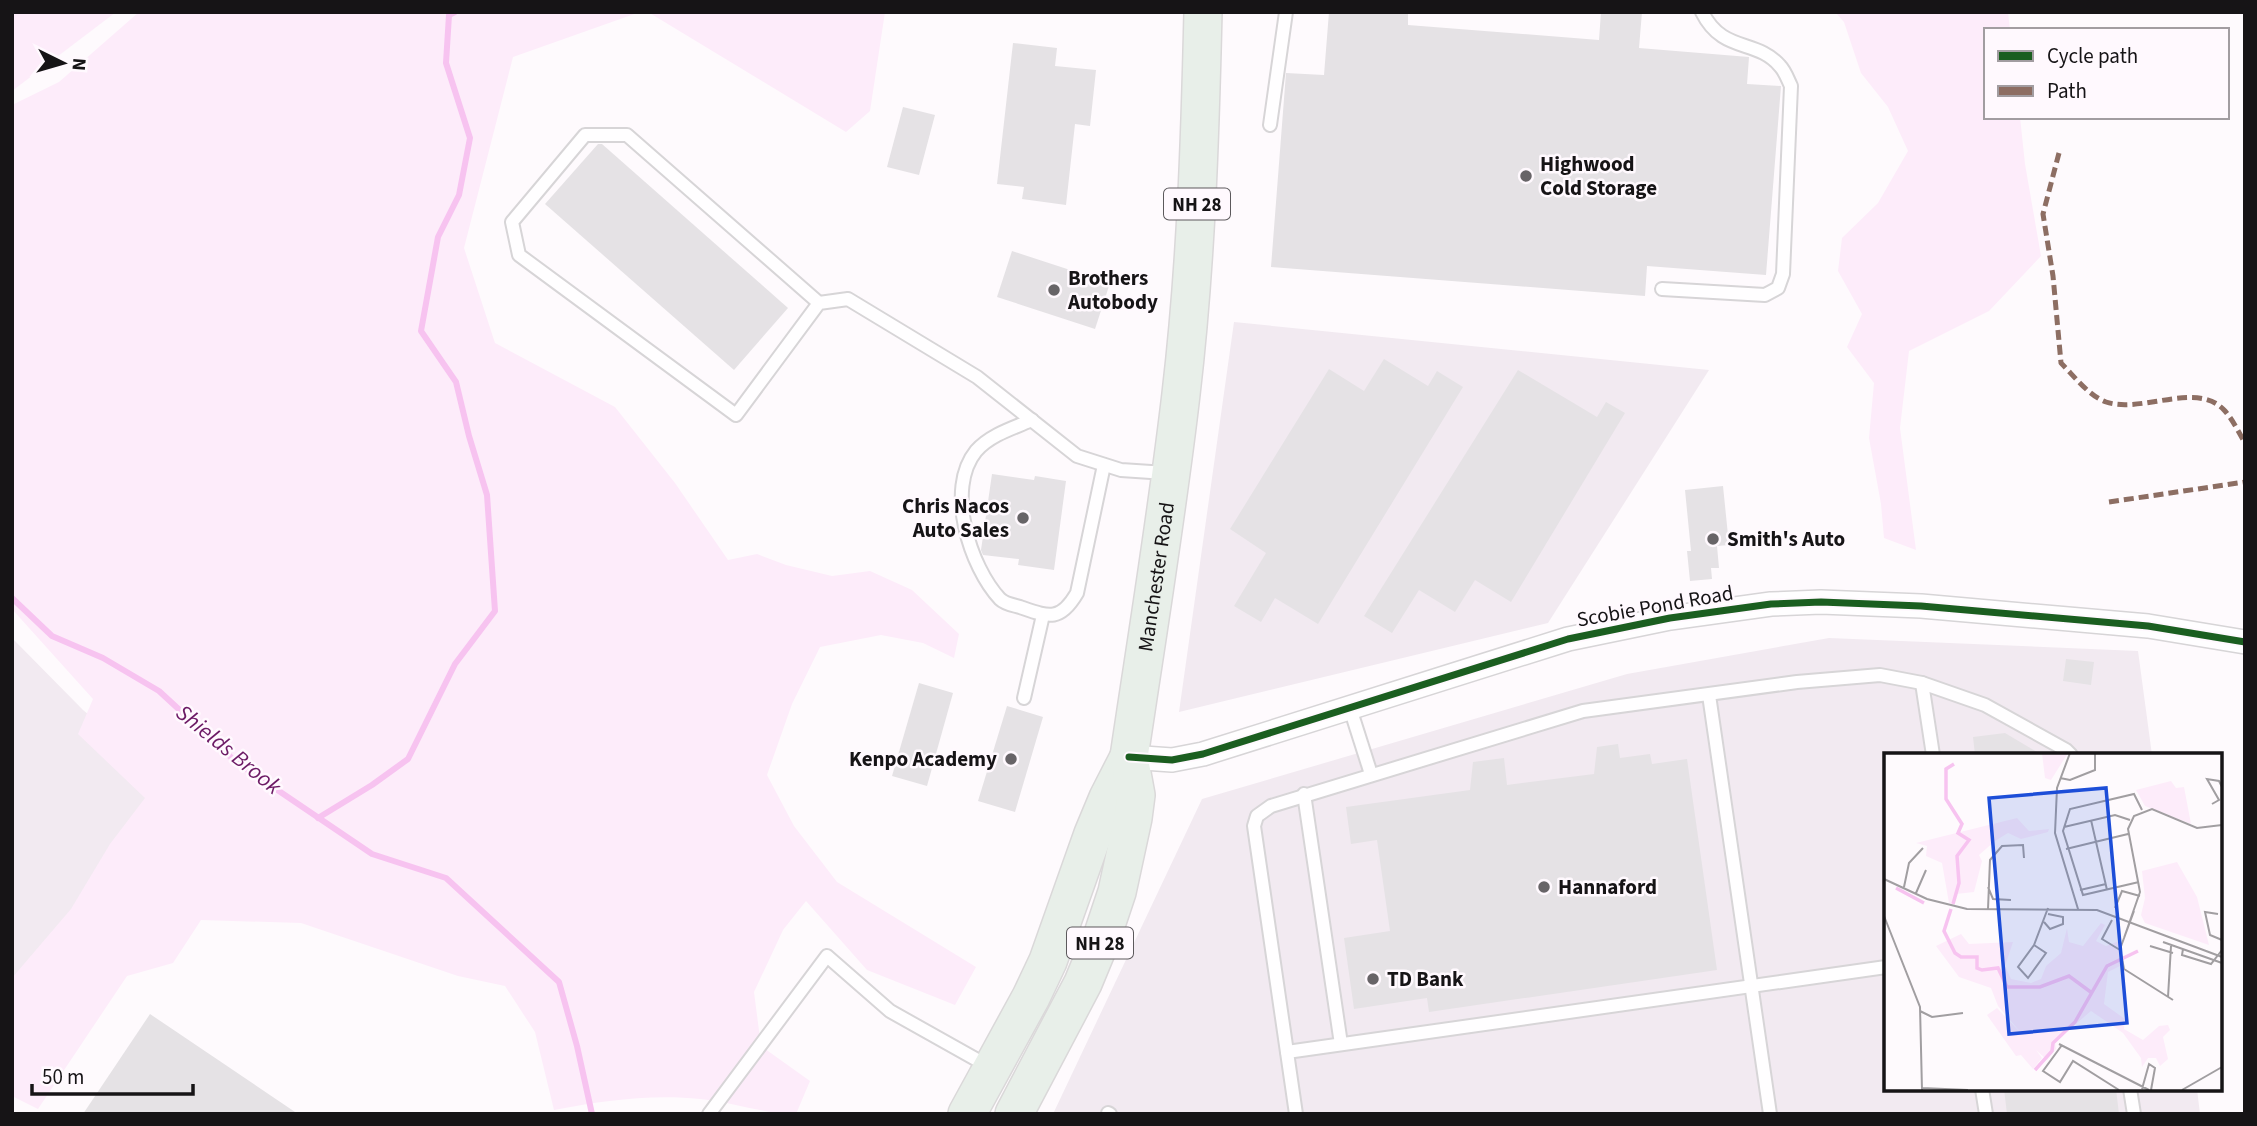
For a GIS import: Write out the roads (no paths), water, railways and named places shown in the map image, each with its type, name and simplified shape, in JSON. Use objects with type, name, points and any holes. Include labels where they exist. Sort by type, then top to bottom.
[{"type":"main road","name":"Manchester Road","points":[[967,1114],[1048,961],[1093,834],[1129,757],[1181,395],[1198,192],[1203,12]]},
{"type":"main road","name":"Manchester Road","points":[[1014,1114],[1083,983],[1106,926],[1124,866],[1133,818],[1136,794],[1129,757]]},
{"type":"street","name":"Scobie Pond Road","points":[[1129,757],[1172,760],[1203,754],[1568,639],[1670,618],[1771,604],[1821,602],[1921,606],[2148,626],[2245,642]]},
{"type":"lane","points":[[1270,125],[1286,12]]},
{"type":"lane","points":[[1661,289],[1765,295],[1778,288],[1783,274],[1791,86],[1781,67],[1765,54],[1718,36],[1702,12]]},
{"type":"lane","points":[[819,303],[626,135],[585,135],[512,222],[519,255],[736,415],[819,303],[848,299],[977,377],[1077,456],[1121,470],[1170,474]]},
{"type":"lane","points":[[1032,420],[989,439],[975,452],[965,473],[961,499],[964,527],[985,576],[1002,601],[1043,615],[1056,615],[1067,609],[1077,593],[1104,465]]},
{"type":"lane","points":[[1024,698],[1043,615]]},
{"type":"lane","points":[[1296,1114],[1254,826],[1263,809],[1304,794],[1583,712],[1797,682],[1880,675],[1922,683],[1985,705],[2069,753]]},
{"type":"lane","points":[[1922,683],[1933,753]]},
{"type":"lane","points":[[1709,695],[1770,1114]]},
{"type":"lane","points":[[1350,708],[1371,774]]},
{"type":"lane","points":[[1304,794],[1341,1044]]},
{"type":"lane","points":[[709,1114],[827,956],[890,1011],[992,1068]]},
{"type":"lane","points":[[1287,1052],[1884,967]]},
{"type":"lane","points":[[1982,1091],[1986,1114]]},
{"type":"lane","points":[[2130,1091],[2134,1114]]},
{"type":"waterway","name":"Shields Brook","points":[[318,818],[408,759],[455,664],[495,611],[487,495],[456,382],[421,331],[438,237],[459,195],[470,138],[446,63],[449,15],[455,12]]},
{"type":"waterway","points":[[12,598],[52,636],[103,658],[159,691],[236,762],[372,854],[446,878],[559,982],[592,1114]]},
{"type":"place","name":"Highwood Cold Storage","points":[[1526,176]]},
{"type":"place","name":"Brothers Autobody","points":[[1054,290]]},
{"type":"place","name":"Chris Nacos Auto Sales","points":[[1023,518]]},
{"type":"place","name":"Smith's Auto","points":[[1713,539]]},
{"type":"place","name":"Kenpo Academy","points":[[1011,759]]},
{"type":"place","name":"Hannaford","points":[[1544,887]]},
{"type":"place","name":"TD Bank","points":[[1373,979]]}]
